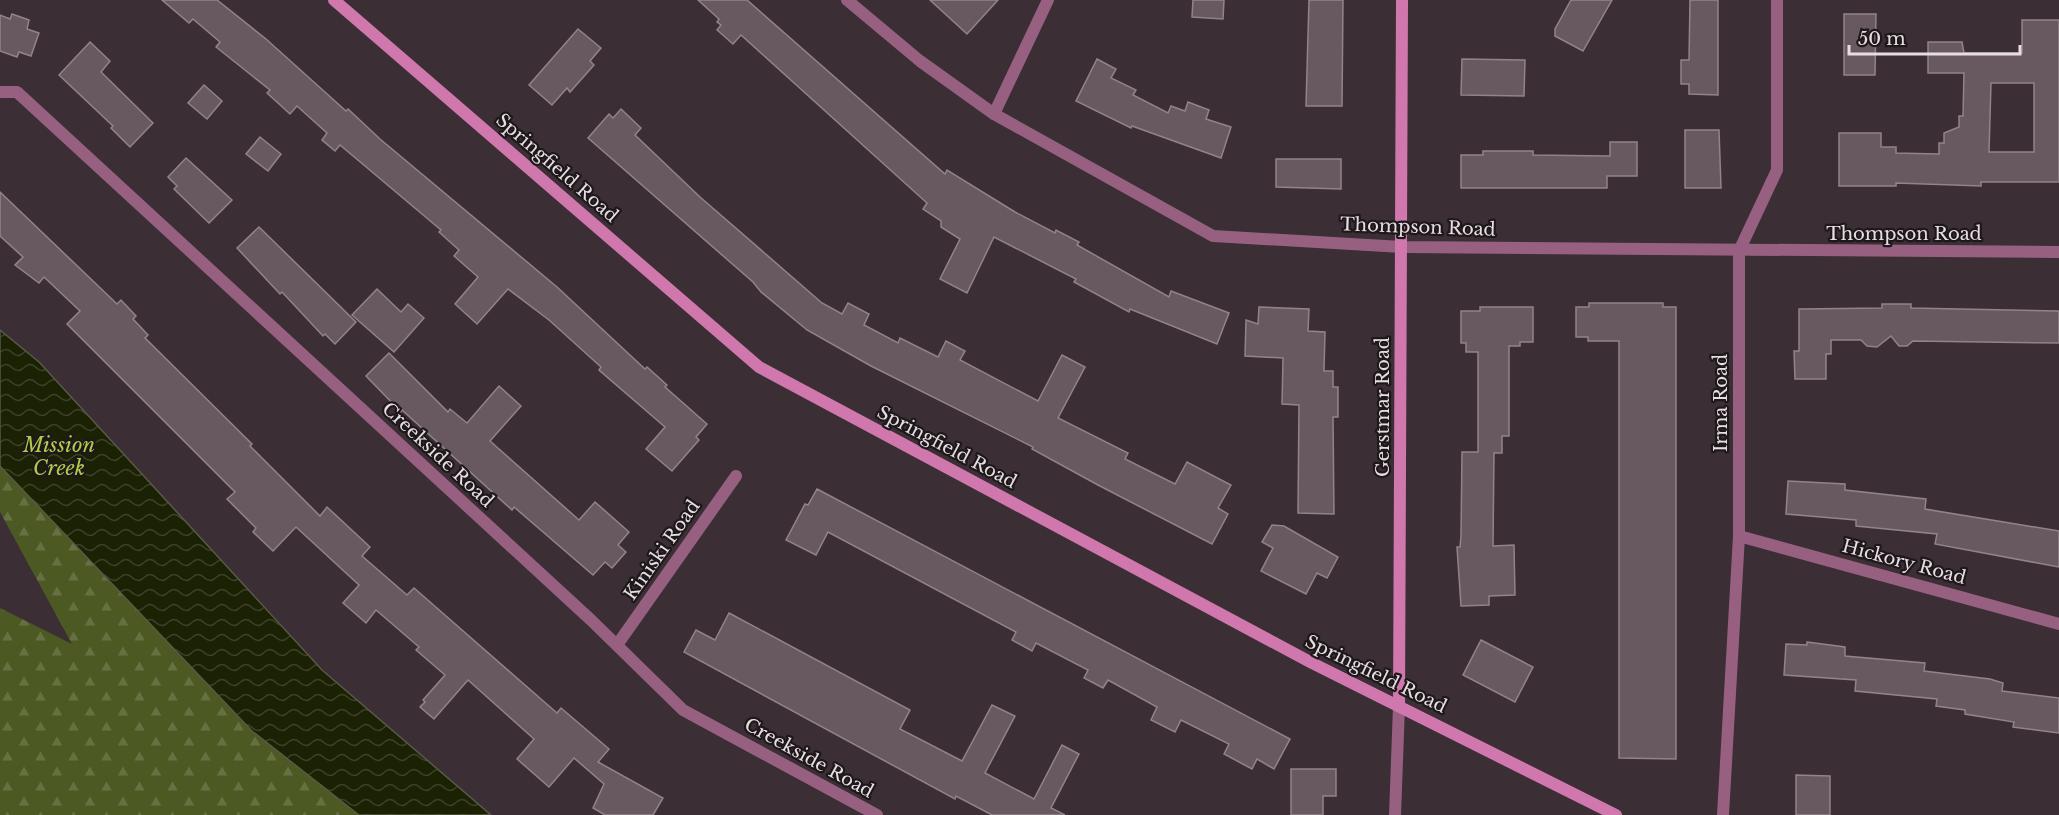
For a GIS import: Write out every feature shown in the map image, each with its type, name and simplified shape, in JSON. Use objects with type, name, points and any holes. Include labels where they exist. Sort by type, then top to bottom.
[{"type":"main road","name":"Springfield Road","points":[[334,0],[759,367],[1312,663],[1617,815]]},
{"type":"main road","name":"Gerstmar Road","points":[[1399,706],[1402,0]]},
{"type":"street","name":"Thompson Road","points":[[847,0],[920,61],[994,114],[1213,236],[1402,247],[2059,252]]},
{"type":"street","points":[[994,114],[1048,0]]},
{"type":"street","name":"Irma Road","points":[[1723,815],[1739,536],[1739,251],[1778,170],[1777,0]]},
{"type":"street","name":"Creekside Road","points":[[0,92],[17,92],[617,645],[684,710],[877,815]]},
{"type":"street","name":"Kiniski Road","points":[[617,645],[736,476]]},
{"type":"street","name":"Hickory Road","points":[[1739,536],[2059,624]]},
{"type":"street","name":"Gerstmar Road","points":[[1395,815],[1399,706]]},
{"type":"green space","points":[[0,463],[375,815],[0,815],[0,608],[72,644],[0,512]]},
{"type":"water","name":"Mission Creek","points":[[0,330],[39,362],[322,670],[491,815],[359,815],[252,731],[0,466]]},
{"type":"building","points":[[162,0],[217,0],[266,39],[346,111],[348,109],[380,139],[557,287],[645,369],[647,367],[667,385],[665,387],[707,424],[696,437],[699,440],[672,471],[646,449],[665,427],[599,370],[601,367],[549,320],[508,289],[477,324],[455,304],[478,277],[454,256],[459,250],[439,232],[441,230],[340,145],[335,151],[322,140],[327,133],[297,106],[290,114],[267,93],[270,90],[216,47],[220,42],[193,19],[189,23]]},
{"type":"building","points":[[698,0],[747,0],[945,174],[947,170],[1015,212],[1055,233],[1056,230],[1079,242],[1077,245],[1169,297],[1171,291],[1229,313],[1217,344],[1130,309],[1129,312],[1074,282],[1076,279],[994,237],[967,293],[940,279],[960,239],[941,227],[941,221],[923,209],[927,203],[741,35],[733,44],[717,30],[721,25],[717,22],[719,19]]},
{"type":"building","points":[[930,0],[998,0],[967,34]]},
{"type":"building","points":[[1193,0],[1224,0],[1223,19],[1192,17]]},
{"type":"building","points":[[1309,0],[1343,0],[1342,106],[1306,106]]},
{"type":"building","points":[[1571,0],[1612,0],[1583,51],[1555,36],[1555,29]]},
{"type":"building","points":[[1690,0],[1718,0],[1718,95],[1689,94],[1689,84],[1681,84],[1681,60],[1689,60]]},
{"type":"building","points":[[12,14],[29,20],[27,29],[39,33],[31,56],[19,52],[17,57],[0,51],[0,15],[10,19]]},
{"type":"building","points":[[1844,14],[1876,14],[1875,75],[1844,75]]},
{"type":"building","points":[[2022,20],[2059,20],[2059,182],[1981,182],[1981,186],[1896,183],[1896,186],[1839,186],[1839,133],[1881,133],[1881,147],[1896,147],[1896,153],[1939,154],[1939,143],[1944,143],[1944,133],[1959,127],[1959,116],[1963,116],[1964,73],[1928,73],[1928,42],[1962,42],[1964,53],[2022,53]],"holes":[[[1991,83],[2034,83],[2034,152],[1989,152]]]},
{"type":"building","points":[[578,29],[601,48],[590,61],[594,65],[570,92],[567,88],[552,105],[529,85]]},
{"type":"building","points":[[90,42],[110,61],[101,72],[153,123],[130,147],[111,128],[113,126],[59,75]]},
{"type":"building","points":[[1097,59],[1116,69],[1111,78],[1136,90],[1133,95],[1168,113],[1171,106],[1185,111],[1188,102],[1209,110],[1206,119],[1231,127],[1221,158],[1132,126],[1131,128],[1076,101]]},
{"type":"building","points":[[1462,59],[1525,60],[1524,96],[1461,95]]},
{"type":"building","points":[[204,85],[222,101],[207,119],[188,103]]},
{"type":"building","points":[[621,109],[641,128],[635,135],[700,197],[822,303],[842,314],[848,303],[869,314],[864,325],[898,343],[900,338],[938,357],[946,341],[965,351],[960,360],[1038,401],[1062,355],[1085,367],[1058,418],[1128,453],[1125,459],[1175,484],[1187,462],[1231,485],[1218,508],[1228,514],[1212,544],[1098,485],[1032,449],[1033,447],[871,366],[807,330],[588,138],[609,114],[613,118]]},
{"type":"building","points":[[1685,130],[1719,130],[1721,188],[1685,188]]},
{"type":"building","points":[[260,137],[281,154],[268,171],[246,154]]},
{"type":"building","points":[[1610,142],[1637,142],[1637,176],[1607,176],[1607,188],[1461,188],[1461,155],[1483,155],[1483,151],[1533,151],[1533,155],[1610,156]]},
{"type":"building","points":[[186,158],[232,200],[209,223],[174,189],[177,186],[168,177]]},
{"type":"building","points":[[1276,159],[1341,159],[1341,189],[1276,187]]},
{"type":"building","points":[[0,192],[117,304],[121,300],[136,316],[133,319],[148,335],[145,338],[252,444],[250,446],[320,516],[327,507],[370,547],[362,556],[407,595],[414,588],[557,713],[561,708],[609,749],[598,762],[663,798],[653,815],[605,815],[593,808],[604,784],[574,758],[549,787],[517,759],[534,739],[468,680],[434,719],[420,707],[425,702],[423,700],[445,675],[416,650],[419,647],[376,610],[366,623],[343,603],[359,585],[296,527],[273,551],[253,532],[256,528],[227,499],[235,492],[67,324],[80,311],[44,277],[39,283],[15,265],[23,257],[0,236]]},
{"type":"building","points":[[259,227],[356,322],[335,344],[325,334],[323,336],[282,292],[280,294],[237,248]]},
{"type":"building","points":[[377,289],[401,312],[408,304],[424,318],[394,352],[352,315]]},
{"type":"building","points":[[1589,303],[1663,303],[1663,307],[1676,307],[1676,759],[1619,758],[1619,341],[1588,341],[1588,337],[1576,337],[1576,307],[1589,307]]},
{"type":"building","points":[[1882,304],[1911,304],[1911,308],[2059,311],[2059,343],[1913,341],[1907,346],[1899,346],[1891,336],[1877,347],[1867,346],[1861,340],[1831,340],[1831,354],[1826,354],[1826,379],[1795,379],[1794,351],[1799,351],[1799,309],[1882,308]]},
{"type":"building","points":[[1259,307],[1309,309],[1308,331],[1325,332],[1324,371],[1333,371],[1333,387],[1338,387],[1338,417],[1333,417],[1334,514],[1298,513],[1299,405],[1282,404],[1283,358],[1245,356],[1246,320],[1258,324]]},
{"type":"building","points":[[1480,307],[1533,307],[1533,342],[1520,342],[1520,346],[1509,346],[1509,436],[1502,436],[1502,453],[1494,453],[1493,546],[1514,545],[1515,595],[1489,596],[1489,605],[1461,606],[1457,547],[1460,547],[1461,536],[1462,452],[1478,452],[1478,352],[1466,352],[1466,343],[1461,343],[1461,311],[1480,311]]},
{"type":"building","points":[[389,353],[448,412],[450,409],[467,423],[499,386],[521,406],[490,441],[579,520],[595,502],[629,532],[618,545],[626,552],[612,568],[605,562],[593,575],[514,507],[512,510],[402,410],[401,412],[366,376]]},
{"type":"building","points":[[1788,481],[1845,484],[1845,490],[1926,499],[1925,509],[2059,531],[2059,567],[1935,544],[1937,534],[1856,526],[1856,520],[1786,514]]},
{"type":"building","points":[[817,489],[1290,739],[1274,769],[1257,759],[1252,769],[1224,754],[1229,744],[1181,720],[1175,732],[1151,720],[1157,707],[1108,680],[1103,688],[1084,678],[1088,670],[1036,643],[1032,651],[1012,640],[1016,632],[828,532],[816,555],[786,540],[805,504],[808,505]]},
{"type":"building","points":[[1272,525],[1284,526],[1338,557],[1327,578],[1317,573],[1306,594],[1261,571],[1273,548],[1262,542]]},
{"type":"building","points":[[729,613],[910,710],[900,729],[962,761],[992,705],[1015,716],[985,773],[1034,799],[1062,745],[1079,754],[1051,808],[1065,815],[992,815],[956,796],[955,799],[684,652],[696,630],[715,640]]},
{"type":"building","points":[[1481,640],[1533,667],[1515,702],[1463,675]]},
{"type":"building","points":[[1807,642],[1845,647],[1845,656],[1925,663],[1924,671],[1990,679],[2003,683],[2002,691],[2059,698],[2059,733],[2013,727],[2014,722],[1965,714],[1965,710],[1936,706],[1937,699],[1855,691],[1856,680],[1784,675],[1786,644],[1807,645]]},
{"type":"building","points":[[1291,769],[1336,769],[1336,796],[1323,796],[1323,815],[1291,815]]},
{"type":"building","points":[[1796,775],[1830,776],[1830,815],[1796,815]]}]
